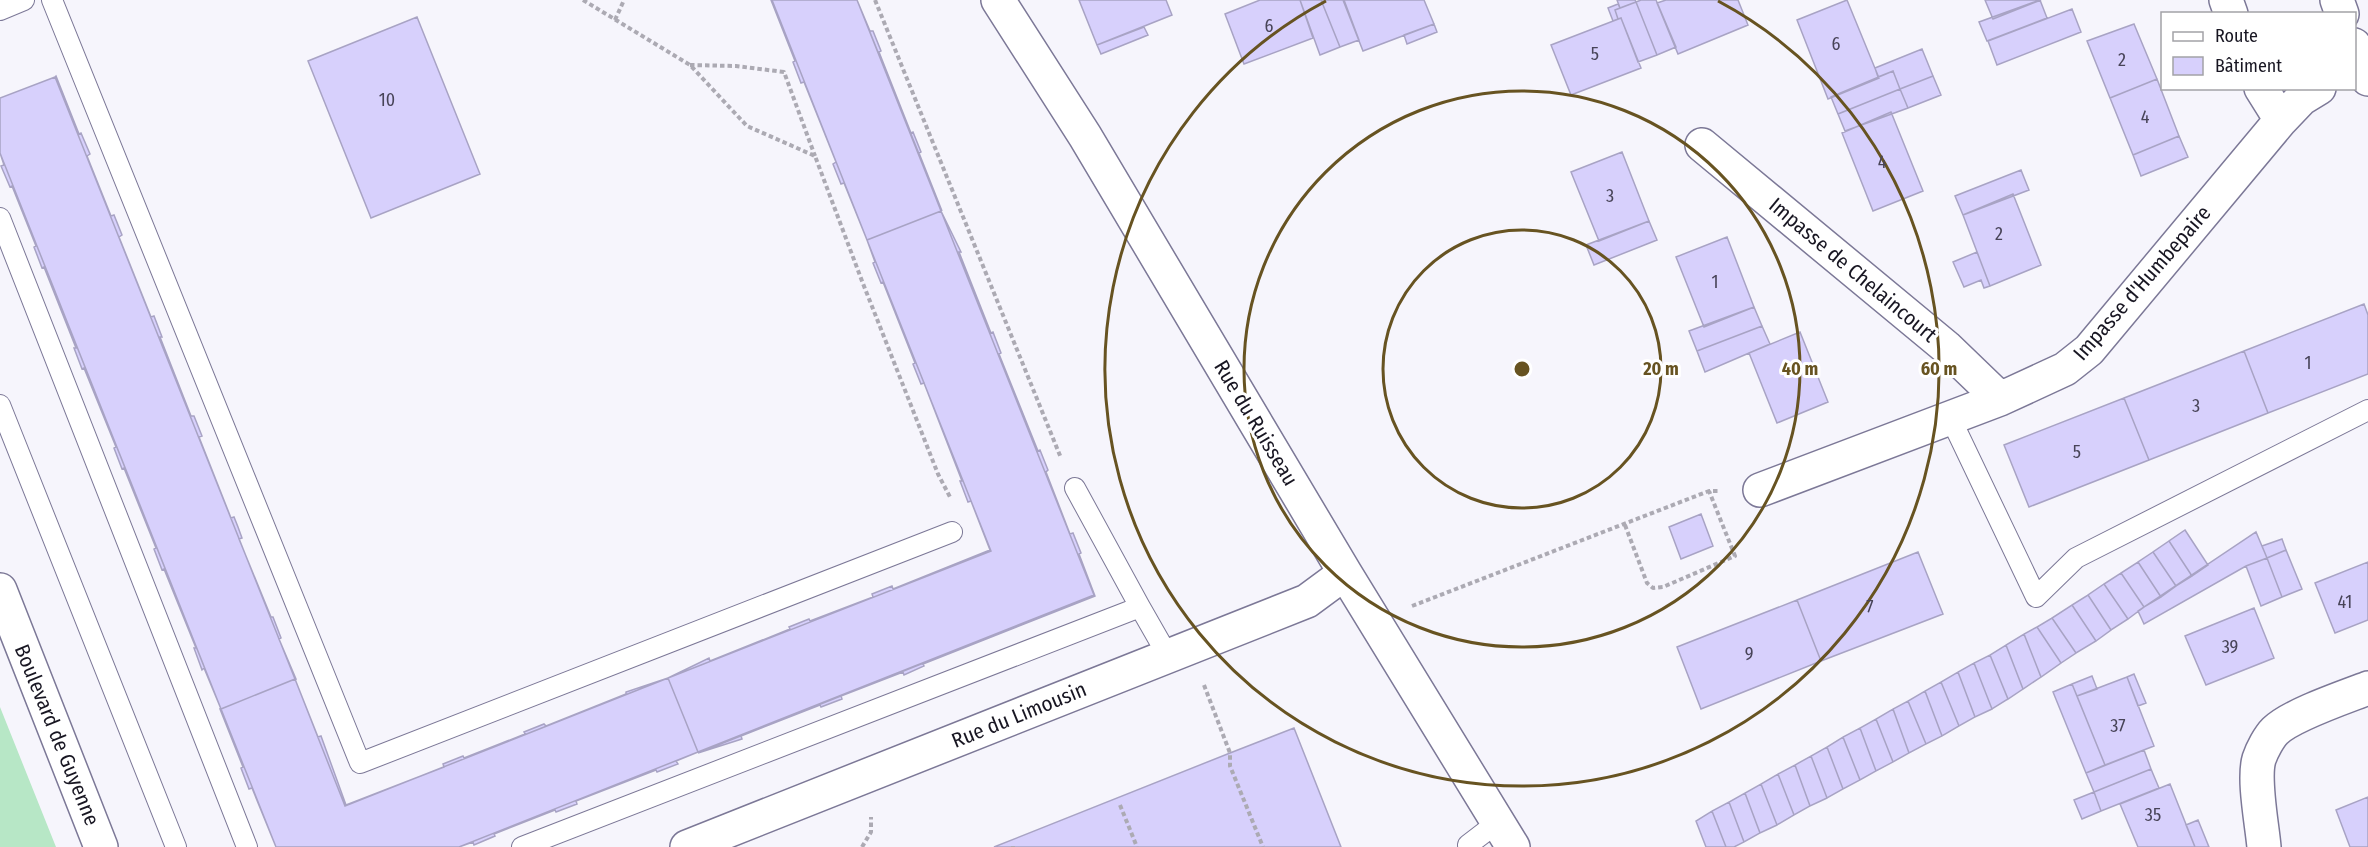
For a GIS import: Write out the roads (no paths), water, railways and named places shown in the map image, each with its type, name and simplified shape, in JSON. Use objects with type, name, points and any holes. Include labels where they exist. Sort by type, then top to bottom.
[{"type":"street","name":"Rue du Ruisseau","points":[[999,0],[1092,147],[1345,573],[1506,835]]},
{"type":"street","points":[[2262,90],[2281,120]]},
{"type":"street","name":"Impasse d'Humbepaire","points":[[1760,490],[2000,399],[2065,369],[2090,350],[2281,120],[2301,99],[2316,90]]},
{"type":"street","name":"Impasse de Chelaincourt","points":[[1702,145],[1946,347],[2000,399]]},
{"type":"street","name":"Rue du Limousin","points":[[687,847],[1307,601],[1345,573]]},
{"type":"street","name":"Boulevard de Guyenne","points":[[0,590],[101,847]]},
{"type":"street","points":[[2264,847],[2258,779],[2259,760],[2266,744],[2275,731],[2289,721],[2368,688]]},
{"type":"lane","points":[[0,10],[24,0]]},
{"type":"lane","points":[[52,0],[360,763],[952,532]]},
{"type":"lane","points":[[0,218],[247,847]]},
{"type":"lane","points":[[0,405],[176,847]]},
{"type":"lane","points":[[1950,417],[2036,597],[2076,558],[2368,410]]},
{"type":"lane","points":[[1075,488],[1168,656]]},
{"type":"lane","points":[[522,847],[1140,607]]},
{"type":"lane","points":[[1462,846],[1506,835]]}]
